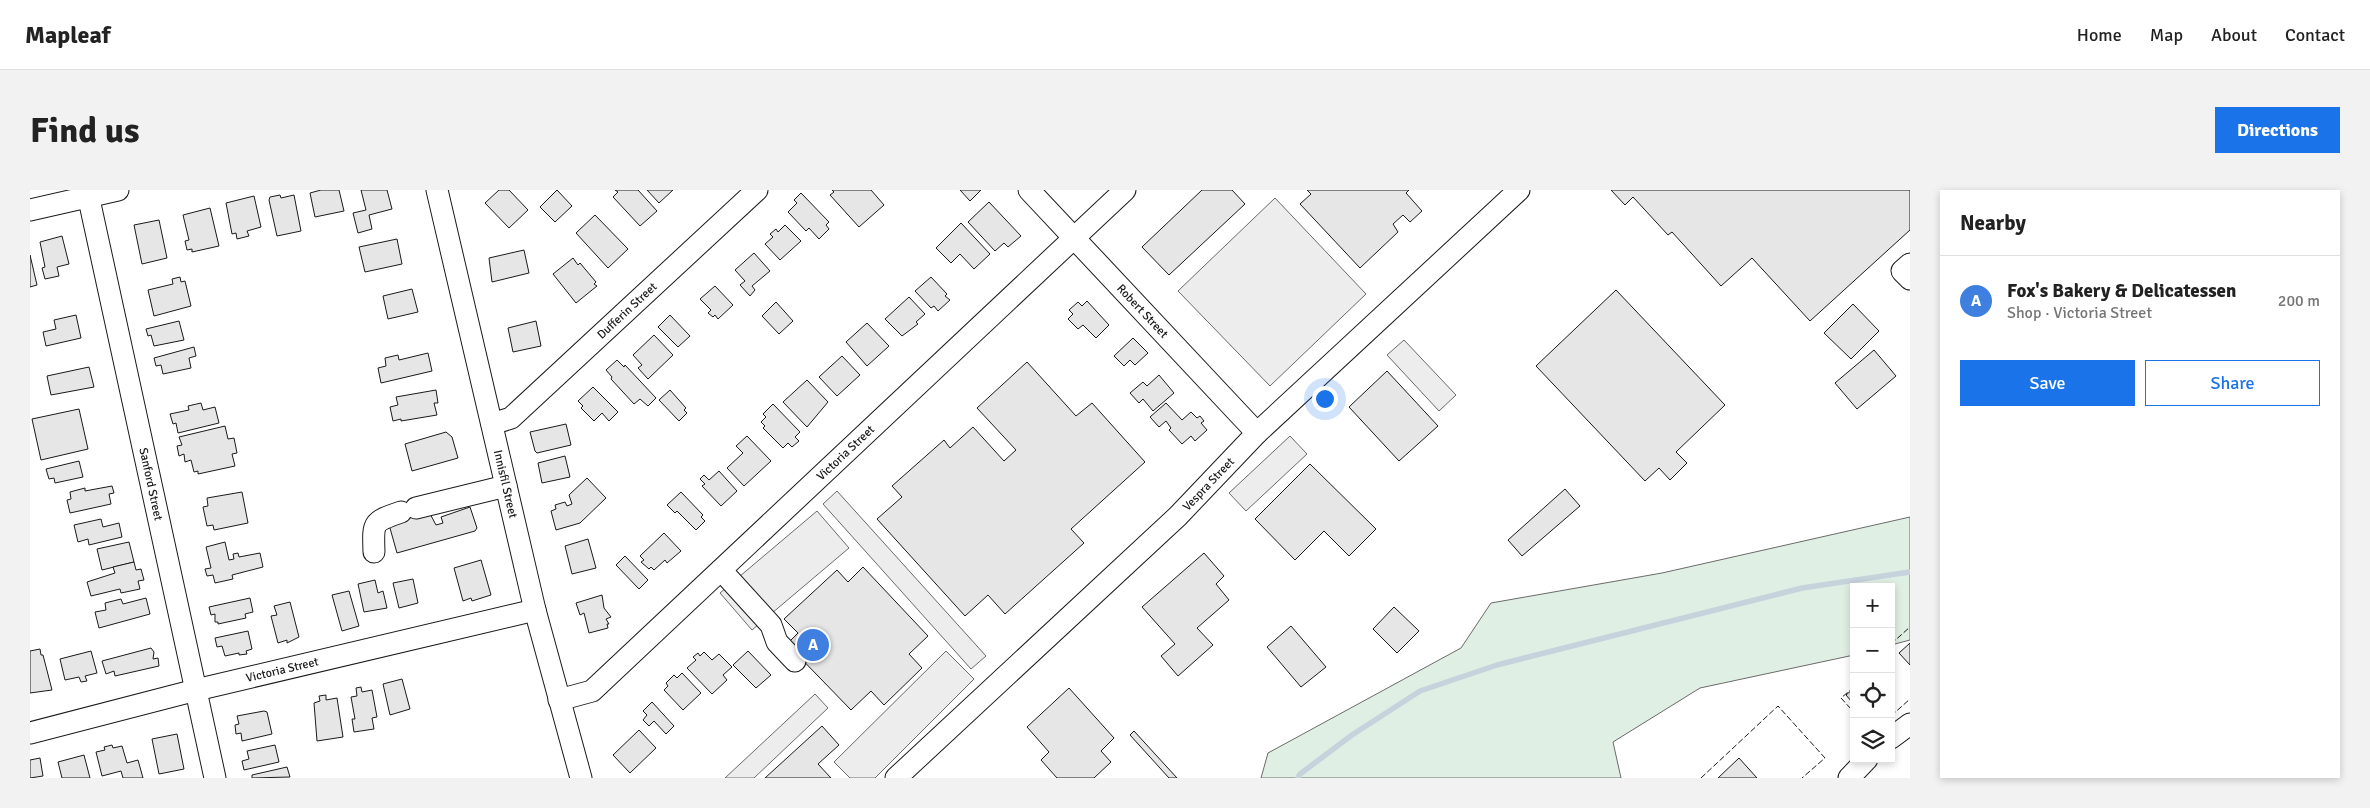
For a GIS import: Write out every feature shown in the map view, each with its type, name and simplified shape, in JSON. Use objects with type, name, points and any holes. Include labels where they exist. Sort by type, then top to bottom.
[{"type":"street","points":[[30,210],[88,193],[118,190]]},
{"type":"street","name":"Innisfil Street","points":[[437,190],[535,610],[581,778]]},
{"type":"street","name":"Dufferin Street","points":[[492,424],[511,418],[757,190]]},
{"type":"street","name":"Robert Street","points":[[1029,190],[1257,433]]},
{"type":"street","name":"Victoria Street","points":[[560,700],[592,691],[1125,190]]},
{"type":"street","name":"Vespra Street","points":[[896,778],[1178,516],[1257,433],[1519,190]]},
{"type":"street","name":"Sanford Street","points":[[88,193],[215,778]]},
{"type":"street","points":[[1910,264],[1902,271],[1910,279]]},
{"type":"street","points":[[374,552],[374,528],[378,522],[409,510],[506,486]]},
{"type":"street","points":[[721,570],[771,624],[777,642],[795,661]]},
{"type":"street","name":"Victoria Street","points":[[30,733],[196,690],[535,610]]},
{"type":"street","points":[[1895,735],[1910,724]]},
{"type":"street","points":[[1849,778],[1863,763]]},
{"type":"green space","points":[[1910,517],[1910,640],[1895,644],[1895,583],[1850,583],[1850,656],[1700,688],[1613,742],[1621,778],[1261,778],[1268,753],[1461,648],[1491,603],[1662,573]]},
{"type":"shaded area","points":[[1275,198],[1366,294],[1270,386],[1178,291]]},
{"type":"shaded area","points":[[1404,340],[1456,395],[1439,411],[1387,355]]},
{"type":"shaded area","points":[[1290,436],[1307,454],[1246,511],[1229,493]]},
{"type":"shaded area","points":[[837,491],[986,656],[971,669],[823,504]]},
{"type":"shaded area","points":[[817,511],[849,548],[752,630],[720,593]]},
{"type":"shaded area","points":[[946,651],[974,679],[875,778],[850,778],[834,762]]},
{"type":"shaded area","points":[[815,694],[828,708],[754,778],[725,778]]},
{"type":"building","points":[[321,190],[339,190],[344,211],[315,217],[310,193]]},
{"type":"building","points":[[361,190],[387,190],[392,209],[369,215],[372,229],[358,233],[353,213],[366,210]]},
{"type":"building","points":[[499,190],[509,190],[528,210],[509,228],[485,203]]},
{"type":"building","points":[[557,190],[572,206],[555,222],[540,207]]},
{"type":"building","points":[[615,190],[638,190],[657,211],[640,226],[613,197],[618,192]]},
{"type":"building","points":[[647,190],[673,190],[659,203]]},
{"type":"building","points":[[832,190],[871,190],[884,205],[859,227],[830,195],[834,192]]},
{"type":"building","points":[[960,190],[981,190],[970,201]]},
{"type":"building","points":[[1202,190],[1232,190],[1245,204],[1169,275],[1142,247]]},
{"type":"building","points":[[1307,190],[1409,190],[1406,193],[1422,211],[1410,222],[1403,215],[1393,224],[1398,232],[1360,268],[1300,204],[1311,194]]},
{"type":"building","points":[[1611,190],[1910,190],[1910,230],[1810,321],[1752,258],[1721,286],[1672,232],[1668,235],[1633,197],[1625,205]]},
{"type":"building","points":[[801,193],[829,222],[826,225],[829,229],[819,239],[809,228],[806,231],[788,212],[797,203],[794,200]]},
{"type":"building","points":[[280,195],[281,198],[294,195],[301,231],[277,236],[269,200],[270,197]]},
{"type":"building","points":[[254,196],[261,227],[247,231],[249,236],[237,239],[236,233],[232,234],[226,203]]},
{"type":"building","points":[[989,202],[1021,236],[1008,247],[1004,243],[995,251],[968,222]]},
{"type":"building","points":[[210,208],[219,246],[192,252],[192,249],[187,250],[185,241],[189,240],[183,215]]},
{"type":"building","points":[[595,215],[628,249],[608,268],[576,233]]},
{"type":"building","points":[[159,220],[167,258],[142,264],[134,225]]},
{"type":"building","points":[[961,223],[990,254],[974,269],[960,254],[951,263],[936,248]]},
{"type":"building","points":[[785,225],[801,241],[780,260],[765,244],[773,237],[770,234],[776,229],[778,232]]},
{"type":"building","points":[[62,236],[69,264],[57,267],[59,276],[45,279],[42,268],[45,267],[40,242]]},
{"type":"building","points":[[397,239],[402,264],[365,272],[359,247]]},
{"type":"building","points":[[524,250],[529,273],[492,282],[489,258]]},
{"type":"building","points":[[754,253],[770,271],[752,286],[755,290],[750,296],[740,285],[745,281],[735,270]]},
{"type":"building","points":[[30,255],[37,285],[30,287]]},
{"type":"building","points":[[573,258],[578,265],[580,263],[596,282],[594,284],[597,286],[576,303],[553,274]]},
{"type":"building","points":[[180,277],[181,282],[185,281],[191,306],[154,316],[148,290],[173,284],[172,279]]},
{"type":"building","points":[[931,277],[947,294],[945,296],[950,300],[938,311],[934,306],[931,308],[915,291]]},
{"type":"building","points":[[715,286],[733,305],[718,319],[715,315],[713,317],[708,313],[711,310],[700,299]]},
{"type":"building","points":[[412,289],[418,312],[388,319],[383,296]]},
{"type":"building","points":[[1616,290],[1725,405],[1676,452],[1687,463],[1670,480],[1659,468],[1645,481],[1536,366]]},
{"type":"building","points":[[909,297],[925,314],[916,322],[918,324],[902,336],[885,319]]},
{"type":"building","points":[[1087,301],[1109,325],[1096,338],[1083,325],[1078,329],[1068,319],[1073,314],[1069,310],[1078,302],[1082,306]]},
{"type":"building","points":[[776,302],[793,321],[779,334],[762,316]]},
{"type":"building","points":[[1853,304],[1879,331],[1851,359],[1824,333]]},
{"type":"building","points":[[76,315],[81,338],[46,346],[43,332],[56,329],[54,320]]},
{"type":"building","points":[[670,315],[690,336],[678,347],[658,327]]},
{"type":"building","points":[[179,321],[184,340],[154,346],[151,335],[148,336],[146,329]]},
{"type":"building","points":[[536,321],[541,346],[513,352],[508,328]]},
{"type":"building","points":[[867,323],[889,346],[867,366],[846,342]]},
{"type":"building","points":[[654,335],[673,355],[648,379],[638,368],[642,365],[633,355]]},
{"type":"building","points":[[1133,338],[1148,353],[1135,365],[1130,360],[1124,366],[1114,356]]},
{"type":"building","points":[[194,347],[196,356],[189,358],[191,368],[163,374],[161,365],[156,366],[154,358]]},
{"type":"building","points":[[1874,350],[1896,376],[1857,409],[1835,383]]},
{"type":"building","points":[[428,353],[432,371],[381,383],[378,368],[386,366],[385,358],[398,355],[399,360]]},
{"type":"building","points":[[842,356],[860,375],[837,396],[819,377]]},
{"type":"building","points":[[617,360],[624,367],[625,365],[656,398],[648,406],[640,399],[634,404],[611,379],[612,377],[606,370]]},
{"type":"building","points":[[1027,362],[1076,416],[1092,403],[1145,462],[1071,529],[1084,543],[1005,614],[988,595],[965,616],[877,519],[902,497],[892,486],[944,440],[950,448],[973,427],[1004,461],[1016,450],[977,408]]},
{"type":"building","points":[[89,367],[94,387],[51,395],[47,376]]},
{"type":"building","points":[[1387,371],[1438,426],[1399,461],[1349,407]]},
{"type":"building","points":[[1159,375],[1174,393],[1153,411],[1143,399],[1139,403],[1130,393],[1143,382],[1147,386]]},
{"type":"building","points":[[807,380],[828,402],[807,427],[783,402]]},
{"type":"building","points":[[593,387],[618,412],[609,421],[602,413],[594,421],[581,408],[583,406],[578,401]]},
{"type":"building","points":[[436,390],[438,403],[434,403],[437,415],[393,421],[390,407],[398,405],[396,397]]},
{"type":"building","points":[[670,390],[686,408],[684,410],[687,413],[679,421],[659,400]]},
{"type":"building","points":[[201,403],[203,410],[215,407],[219,423],[178,433],[176,423],[173,424],[170,414],[189,410],[188,406]]},
{"type":"building","points":[[1166,403],[1182,420],[1191,412],[1197,418],[1200,416],[1204,421],[1201,423],[1207,430],[1195,441],[1191,436],[1182,444],[1169,430],[1171,428],[1166,421],[1159,427],[1150,417]]},
{"type":"building","points":[[773,404],[800,432],[795,437],[799,441],[792,447],[788,443],[783,448],[763,428],[765,426],[761,422],[766,417],[763,414]]},
{"type":"building","points":[[79,409],[88,449],[41,460],[32,419]]},
{"type":"building","points":[[566,424],[571,445],[537,453],[535,451],[530,432]]},
{"type":"building","points":[[225,426],[228,439],[234,438],[237,453],[232,454],[235,466],[198,474],[198,471],[194,472],[191,460],[185,462],[184,454],[179,456],[177,446],[182,445],[179,437]]},
{"type":"building","points":[[446,432],[452,437],[458,458],[412,471],[405,444]]},
{"type":"building","points":[[747,436],[771,461],[744,486],[727,468],[743,453],[736,446]]},
{"type":"building","points":[[565,456],[570,477],[542,483],[538,463]]},
{"type":"building","points":[[79,461],[83,477],[55,483],[54,478],[49,479],[46,469]]},
{"type":"building","points":[[1310,464],[1376,529],[1349,556],[1324,531],[1295,560],[1255,519]]},
{"type":"building","points":[[719,471],[737,491],[721,506],[702,486],[705,484],[700,479],[704,475],[709,480]]},
{"type":"building","points":[[587,478],[606,498],[580,523],[556,530],[551,511],[556,509],[555,505],[565,502],[567,506],[572,504],[569,495]]},
{"type":"building","points":[[112,486],[114,493],[109,494],[111,504],[70,513],[67,500],[71,499],[70,492],[85,488],[85,491]]},
{"type":"building","points":[[1565,489],[1580,506],[1522,556],[1508,540]]},
{"type":"building","points":[[242,492],[248,523],[214,530],[213,525],[207,526],[203,507],[208,506],[207,498]]},
{"type":"building","points":[[681,492],[703,515],[701,517],[705,521],[696,530],[677,511],[675,513],[667,505]]},
{"type":"building","points":[[470,507],[477,528],[475,531],[397,553],[388,521],[428,510],[436,525],[443,523],[441,517]]},
{"type":"building","points":[[101,519],[103,527],[119,523],[122,537],[89,545],[88,539],[78,542],[74,525]]},
{"type":"building","points":[[664,533],[681,551],[667,563],[665,560],[654,570],[651,567],[649,569],[641,562],[644,560],[640,556]]},
{"type":"building","points":[[588,539],[596,568],[572,574],[565,546]]},
{"type":"building","points":[[129,542],[134,562],[102,570],[97,549]]},
{"type":"building","points":[[225,542],[229,560],[234,559],[233,554],[238,553],[239,557],[260,553],[263,567],[232,575],[233,579],[215,583],[213,575],[207,576],[205,569],[211,568],[206,547]]},
{"type":"building","points":[[1204,553],[1224,576],[1216,584],[1229,600],[1197,628],[1213,645],[1178,676],[1161,656],[1175,644],[1142,607]]},
{"type":"building","points":[[625,556],[648,580],[639,589],[616,565]]},
{"type":"building","points":[[481,560],[491,595],[472,601],[471,598],[463,601],[454,568]]},
{"type":"building","points":[[134,562],[136,570],[141,569],[144,580],[138,581],[140,589],[121,593],[120,589],[91,596],[87,582],[115,573],[113,567]]},
{"type":"building","points":[[863,567],[928,636],[909,654],[922,668],[884,705],[871,691],[851,710],[787,644],[798,633],[784,619],[837,570],[848,582]]},
{"type":"building","points":[[413,579],[418,603],[399,608],[393,583]]},
{"type":"building","points":[[375,580],[378,593],[383,591],[387,608],[364,612],[358,584]]},
{"type":"building","points":[[349,591],[359,626],[342,631],[332,595]]},
{"type":"building","points":[[602,595],[604,608],[611,617],[606,619],[609,624],[607,624],[608,628],[589,633],[584,613],[580,615],[576,603]]},
{"type":"building","points":[[146,598],[150,614],[99,628],[95,612],[106,610],[105,603],[121,599],[123,604]]},
{"type":"building","points":[[250,598],[253,612],[245,614],[246,618],[218,624],[218,622],[215,622],[215,614],[211,615],[209,607]]},
{"type":"building","points":[[290,602],[299,637],[287,643],[287,640],[278,643],[271,616],[277,615],[274,606]]},
{"type":"building","points":[[1394,607],[1419,631],[1397,653],[1373,629]]},
{"type":"building","points":[[1291,626],[1326,667],[1301,687],[1267,647]]},
{"type":"building","points":[[248,631],[252,649],[246,651],[247,654],[239,655],[239,653],[225,656],[222,646],[217,647],[215,638]]},
{"type":"building","points":[[1910,643],[1910,665],[1899,653]]},
{"type":"building","points":[[151,648],[154,652],[153,659],[158,658],[159,666],[115,676],[114,671],[106,674],[102,661]]},
{"type":"building","points":[[40,649],[52,690],[30,693],[30,651]]},
{"type":"building","points":[[91,651],[97,673],[85,676],[87,681],[81,682],[79,677],[65,680],[60,659]]},
{"type":"building","points":[[748,651],[771,675],[756,688],[733,665]]},
{"type":"building","points":[[704,652],[712,660],[719,654],[732,667],[723,675],[727,680],[712,694],[687,668],[696,660],[693,657],[698,653],[700,656]]},
{"type":"building","points":[[682,673],[701,693],[683,710],[664,690],[668,686],[666,683],[674,675],[677,678]]},
{"type":"building","points":[[402,679],[410,709],[390,715],[383,684]]},
{"type":"building","points":[[361,687],[362,692],[372,690],[377,717],[372,718],[374,729],[354,732],[352,719],[355,719],[351,697],[357,696],[356,688]]},
{"type":"building","points":[[1069,688],[1114,738],[1101,751],[1111,762],[1094,778],[1057,778],[1041,760],[1049,752],[1027,727]]},
{"type":"building","points":[[1850,692],[1850,700],[1846,695]]},
{"type":"building","points":[[326,695],[326,700],[337,698],[343,737],[317,741],[314,703],[320,701],[319,696]]},
{"type":"building","points":[[652,702],[674,726],[666,734],[654,721],[649,726],[643,720],[647,715],[643,711]]},
{"type":"building","points":[[267,712],[272,734],[242,741],[241,733],[236,734],[235,725],[239,724],[237,716]]},
{"type":"building","points":[[822,726],[839,745],[818,764],[831,778],[765,778]]},
{"type":"building","points":[[639,730],[656,748],[630,773],[613,755]]},
{"type":"building","points":[[1134,731],[1177,778],[1169,778],[1130,735]]},
{"type":"building","points":[[177,734],[184,769],[159,774],[152,739]]},
{"type":"building","points":[[112,745],[113,748],[122,746],[127,763],[138,760],[143,778],[123,778],[121,771],[102,776],[96,752],[105,750],[104,747]]},
{"type":"building","points":[[275,745],[279,762],[244,770],[242,761],[249,759],[247,751]]},
{"type":"building","points":[[84,755],[90,778],[62,778],[58,762]]},
{"type":"building","points":[[40,758],[43,776],[30,778],[30,760]]},
{"type":"building","points":[[1739,758],[1757,778],[1718,778]]},
{"type":"building","points":[[287,767],[290,777],[252,778],[252,775]]},
{"type":"waterway","points":[[1298,778],[1300,774],[1352,735],[1420,691],[1497,665],[1802,588],[1910,572]]},
{"type":"fence","points":[[1895,640],[1910,627]]},
{"type":"fence","points":[[1850,690],[1841,698],[1850,708]]},
{"type":"fence","points":[[1895,712],[1910,699]]},
{"type":"fence","points":[[1701,778],[1778,706],[1825,758],[1802,778]]},
{"type":"place","name":"Fox's Bakery & Delicatessen","points":[[813,645]]}]
